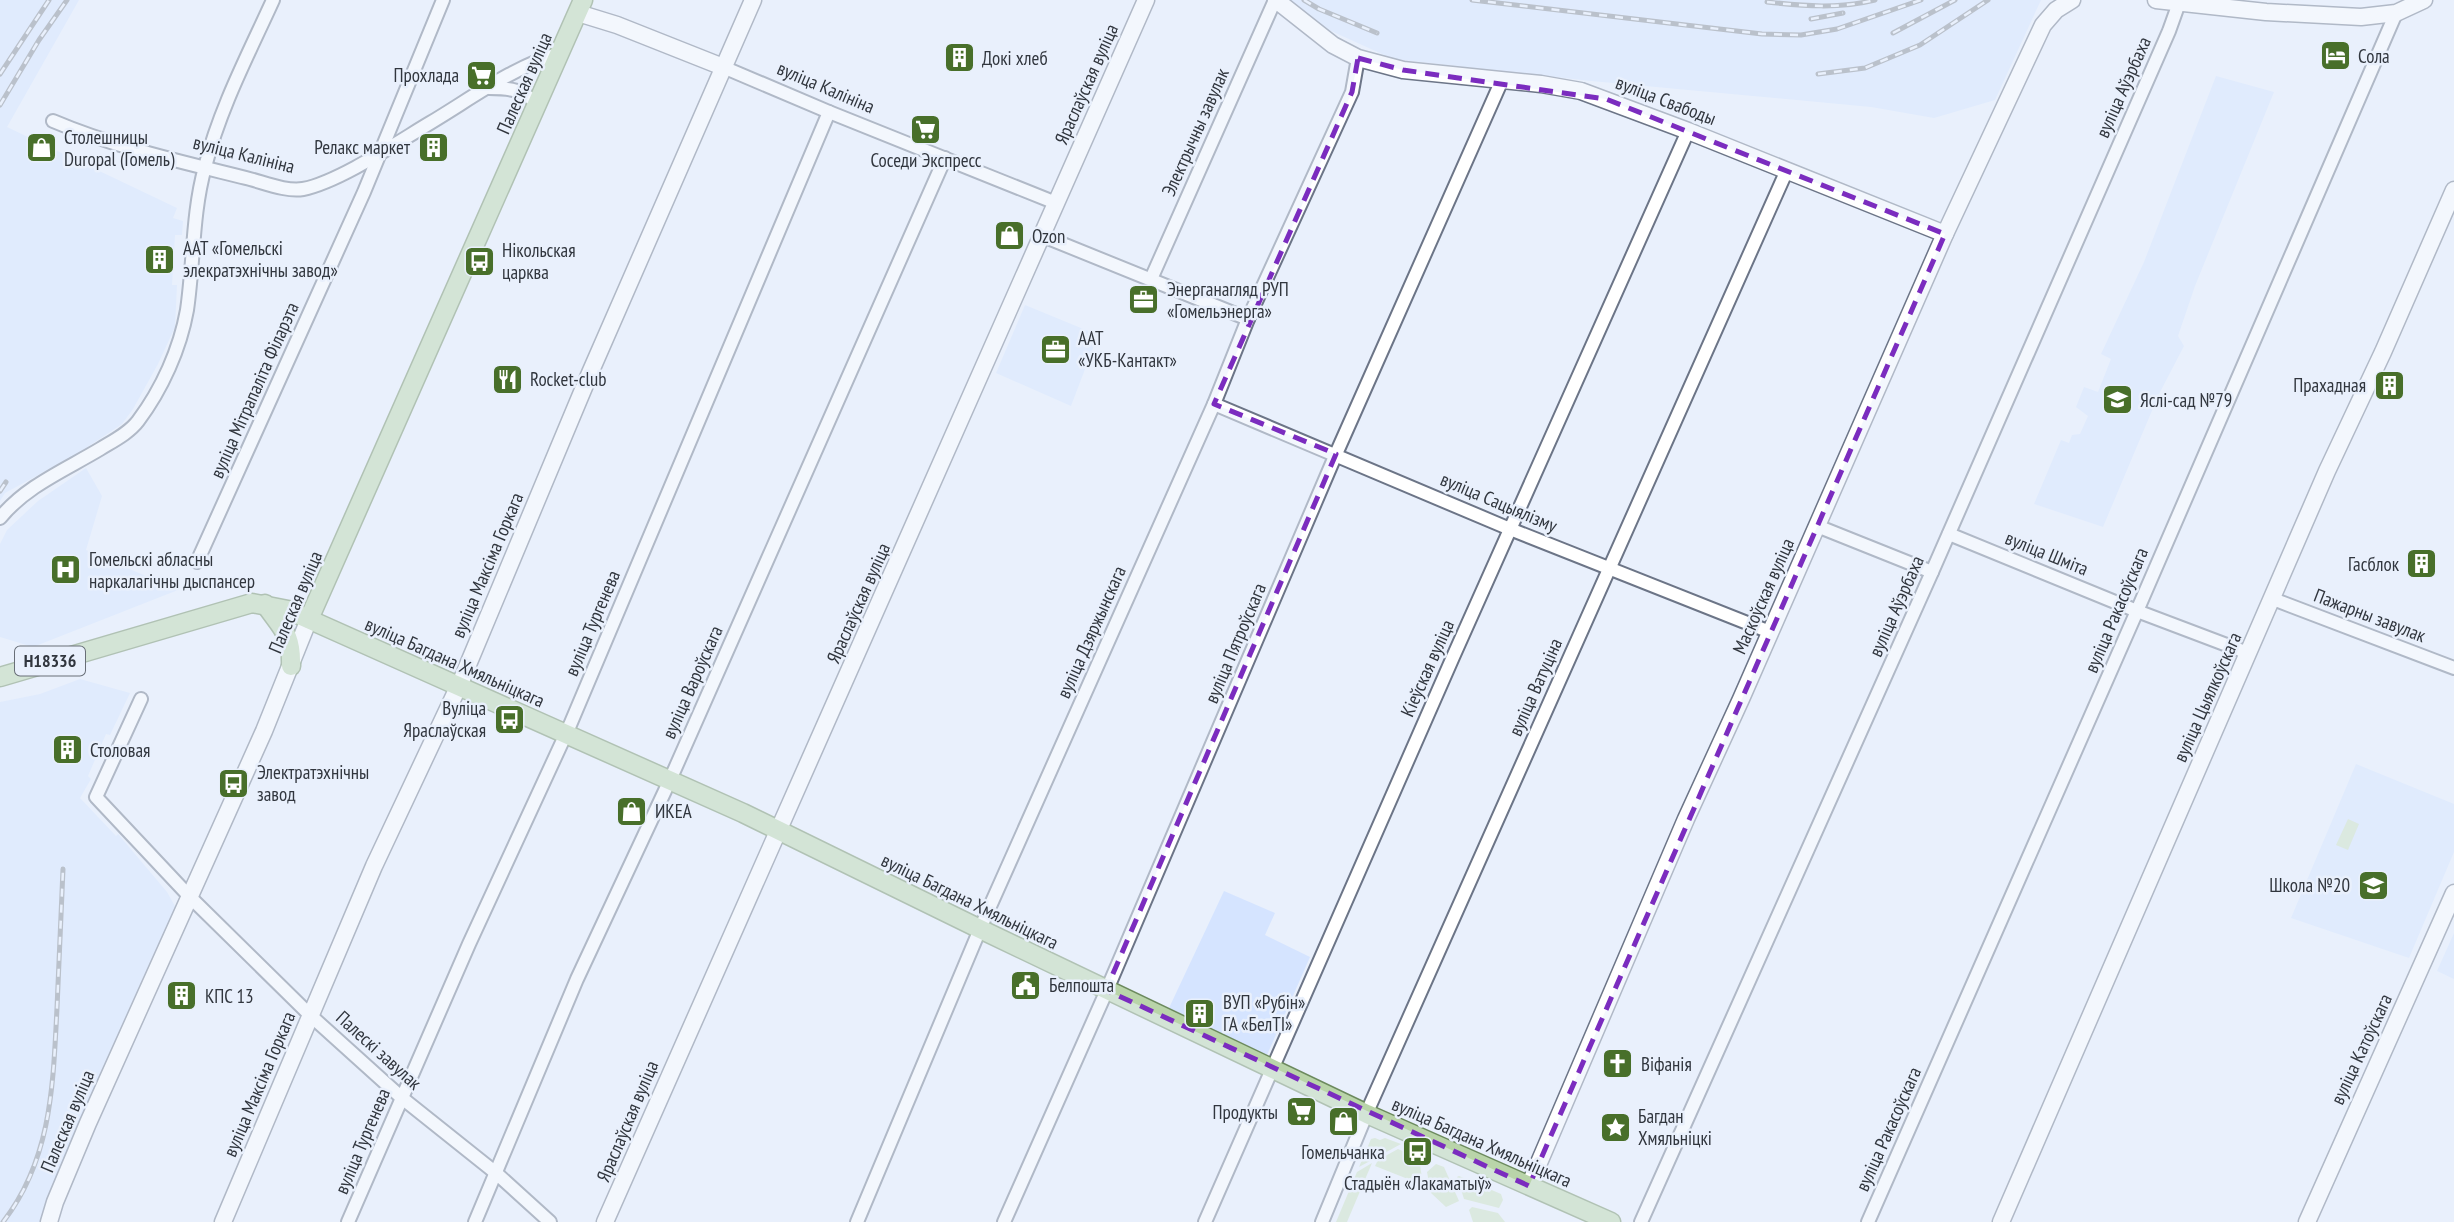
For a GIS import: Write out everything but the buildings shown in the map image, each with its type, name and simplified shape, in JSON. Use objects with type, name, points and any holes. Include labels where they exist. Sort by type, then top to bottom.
[{"type":"main road","name":"Палеская вуліца","points":[[309,619],[580,7]]},
{"type":"main road","name":"Н18336","points":[[0,677],[252,603],[265,604],[309,619]]},
{"type":"main road","points":[[265,604],[286,632],[292,647],[291,666]]},
{"type":"main road","name":"вуліца Багдана Хмяльніцкага","points":[[309,619],[670,780],[1272,1070],[1611,1222]]},
{"type":"street","points":[[0,518],[15,500],[136,424],[156,394],[170,366],[186,311],[196,206],[205,167],[224,107],[273,0]]},
{"type":"street","name":"вуліца Мітрапаліта Філарэта","points":[[197,562],[364,191],[443,0]]},
{"type":"street","name":"вуліца Максіма Горкага","points":[[223,1222],[374,866],[457,687],[753,0]]},
{"type":"street","name":"Яраслаўская вуліца","points":[[605,1222],[1146,0]]},
{"type":"street","name":"вуліца Свабоды","points":[[1275,0],[1333,45],[1359,58],[1403,70],[1581,91],[1945,234]]},
{"type":"street","name":"Электрычны завулак","points":[[1151,279],[1275,0]]},
{"type":"street","name":"Маскоўская вуліца","points":[[1528,1186],[1686,819],[1945,234],[2043,26],[2056,10],[2072,0]]},
{"type":"street","points":[[2156,0],[2233,4],[2361,17],[2396,13],[2424,0]]},
{"type":"street","name":"вуліца Аўэрбаха","points":[[1641,1222],[1949,534],[2179,3]]},
{"type":"street","name":"вуліца Калініна","points":[[580,7],[617,25],[1056,203]]},
{"type":"street","name":"вуліца Ракасоўскага","points":[[1868,1222],[2396,13]]},
{"type":"street","name":"вуліца Калініна","points":[[53,121],[81,133],[205,167],[279,186],[303,189],[324,182],[378,154],[541,58],[561,53]]},
{"type":"street","name":"вуліца Дзяржынскага","points":[[857,1222],[980,929],[1214,404],[1248,320],[1352,92],[1359,58]]},
{"type":"street","name":"Палеская вуліца","points":[[524,92],[521,79],[528,66]]},
{"type":"street","name":"вуліца Пятроўскага","points":[[1004,1222],[1107,990],[1336,454],[1502,80]]},
{"type":"street","points":[[489,88],[524,92],[539,104]]},
{"type":"street","name":"вуліца Тургенева","points":[[348,1222],[469,944],[565,733],[830,112]]},
{"type":"street","name":"Кіеўская вуліца","points":[[1205,1222],[1688,131]]},
{"type":"street","name":"вуліца Вароўскага","points":[[475,1222],[577,979],[670,780],[945,158]]},
{"type":"street","name":"вуліца Ватуціна","points":[[1322,1222],[1367,1114],[1787,170]]},
{"type":"street","name":"вуліца Цыялкоўскага","points":[[2001,1222],[2327,471],[2454,192]]},
{"type":"street","points":[[1043,236],[1248,320]]},
{"type":"street","name":"вуліца Сацыялізму","points":[[1214,404],[1510,528],[1770,632]]},
{"type":"street","points":[[1817,526],[1932,572]]},
{"type":"street","name":"вуліца Шміта","points":[[1949,534],[2248,653]]},
{"type":"street","name":"Пажарны завулак","points":[[2273,599],[2454,668]]},
{"type":"street","name":"Палеская вуліца","points":[[49,1222],[88,1123],[264,731],[309,619]]},
{"type":"street","points":[[141,699],[96,797],[190,897]]},
{"type":"street","name":"вуліца Катоўскага","points":[[2307,1222],[2454,893]]},
{"type":"street","name":"Палескі завулак","points":[[190,897],[310,1015],[402,1098],[496,1173],[550,1222]]},
{"type":"highlighted area","points":[[1358,58],[1403,70],[1606,99],[1945,234],[1529,1186],[1106,990],[1336,454],[1214,404],[1352,92]]},
{"type":"shaded area","points":[[0,0],[79,0],[7,127],[177,208],[173,218],[183,221],[182,235],[175,235],[172,285],[177,285],[175,327],[133,409],[122,424],[77,454],[5,493],[0,501]]},
{"type":"shaded area","points":[[1290,0],[2041,0],[1995,100],[1934,118],[1871,107],[1591,81],[1393,59],[1329,30]]},
{"type":"shaded area","points":[[2216,76],[2274,92],[2195,286],[2178,336],[2184,346],[2159,394],[2103,527],[2034,504],[2061,440],[2069,443],[2072,435],[2080,434],[2088,416],[2076,407],[2084,387],[2098,392],[2111,359],[2101,354],[2144,262]]},
{"type":"shaded area","points":[[1025,305],[1098,335],[1071,406],[996,373]]},
{"type":"shaded area","name":"Гомельскі абласны наркалагічны дыспансер","points":[[86,468],[102,496],[86,550],[178,590],[33,647],[0,637],[0,544],[7,530],[38,501]]},
{"type":"shaded area","points":[[80,679],[130,693],[110,735],[106,734],[88,776],[91,779],[80,798],[116,836],[118,834],[167,892],[176,908],[47,1202],[41,1222],[0,1222],[0,702],[40,694]]},
{"type":"shaded area","name":"Школа №20","points":[[2356,764],[2454,804],[2454,852],[2409,958],[2291,918]]},
{"type":"shaded area","points":[[1224,891],[1275,913],[1265,935],[1310,957],[1267,1055],[1169,1008]]},
{"type":"shaded area","points":[[2454,933],[2454,979],[2437,971]]},
{"type":"green space","points":[[2348,819],[2359,824],[2348,850],[2336,845]]},
{"type":"green space","points":[[1385,1138],[1401,1144],[1359,1167],[1371,1139]]},
{"type":"green space","points":[[1398,1149],[1419,1158],[1423,1185],[1375,1166],[1378,1160]]},
{"type":"green space","points":[[1372,1163],[1347,1222],[1336,1222],[1357,1172]]},
{"type":"green space","points":[[1436,1164],[1444,1167],[1459,1201],[1446,1207],[1431,1193],[1427,1172]]},
{"type":"green space","points":[[1457,1177],[1501,1194],[1503,1200],[1499,1208],[1464,1199]]},
{"type":"green space","points":[[1472,1207],[1498,1213],[1505,1222],[1473,1222],[1469,1210]]},
{"type":"railway","points":[[0,74],[49,0]]},
{"type":"railway","points":[[0,105],[67,0]]},
{"type":"railway","points":[[1304,0],[1377,33]]},
{"type":"railway","points":[[1472,0],[1762,34],[1801,35],[1837,29],[1921,0]]},
{"type":"railway","points":[[1767,2],[1835,6],[1875,0]]},
{"type":"railway","points":[[1893,33],[1955,0]]},
{"type":"railway","points":[[1818,74],[1865,68],[1920,45],[1988,0]]},
{"type":"railway","points":[[1811,19],[1843,13]]},
{"type":"railway","points":[[0,491],[6,482]]},
{"type":"railway","points":[[3,1222],[32,1173],[47,1120],[54,1065],[63,869]]},
{"type":"place","name":"Сола","points":[[2335,56]]},
{"type":"place","name":"Докі хлеб","points":[[959,58]]},
{"type":"place","name":"Прохлада","points":[[482,75]]},
{"type":"place","name":"Соседи Экспресс","points":[[926,129]]},
{"type":"place","name":"Релакс маркет","points":[[433,147]]},
{"type":"place","name":"Столешницы Duropal (Гомель)","points":[[41,148]]},
{"type":"place","name":"Ozon","points":[[1009,236]]},
{"type":"place","name":"ААТ «Гомельскі элекратэхнічны завод»","points":[[160,259]]},
{"type":"place","name":"Нікольская царква","points":[[479,261]]},
{"type":"place","name":"Энерганагляд РУП «Гомельэнерга»","points":[[1144,300]]},
{"type":"place","name":"ААТ «УКБ-Кантакт»","points":[[1055,349]]},
{"type":"place","name":"Rocket-club","points":[[507,379]]},
{"type":"place","name":"Прахадная","points":[[2389,385]]},
{"type":"place","name":"Яслі-сад №79","points":[[2117,400]]},
{"type":"place","name":"Гасблок","points":[[2422,564]]},
{"type":"place","name":"Гомельскі абласны наркалагічны дыспансер","points":[[66,570]]},
{"type":"place","name":"Вуліца Яраслаўская","points":[[509,719]]},
{"type":"place","name":"Столовая","points":[[67,750]]},
{"type":"place","name":"Электратэхнічны завод","points":[[234,783]]},
{"type":"place","name":"ИКЕА","points":[[632,811]]},
{"type":"place","name":"Школа №20","points":[[2373,885]]},
{"type":"place","name":"Белпошта","points":[[1026,985]]},
{"type":"place","name":"КПС 13","points":[[182,996]]},
{"type":"place","name":"ВУП «Рубін» ГА «БелТІ»","points":[[1200,1013]]},
{"type":"place","name":"Віфанія","points":[[1618,1064]]},
{"type":"place","name":"Продукты","points":[[1301,1112]]},
{"type":"place","name":"Гомельчанка","points":[[1343,1121]]},
{"type":"place","name":"Багдан Хмяльніцкі","points":[[1615,1127]]},
{"type":"place","name":"Стадыён «Лакаматыў»","points":[[1418,1152]]}]
